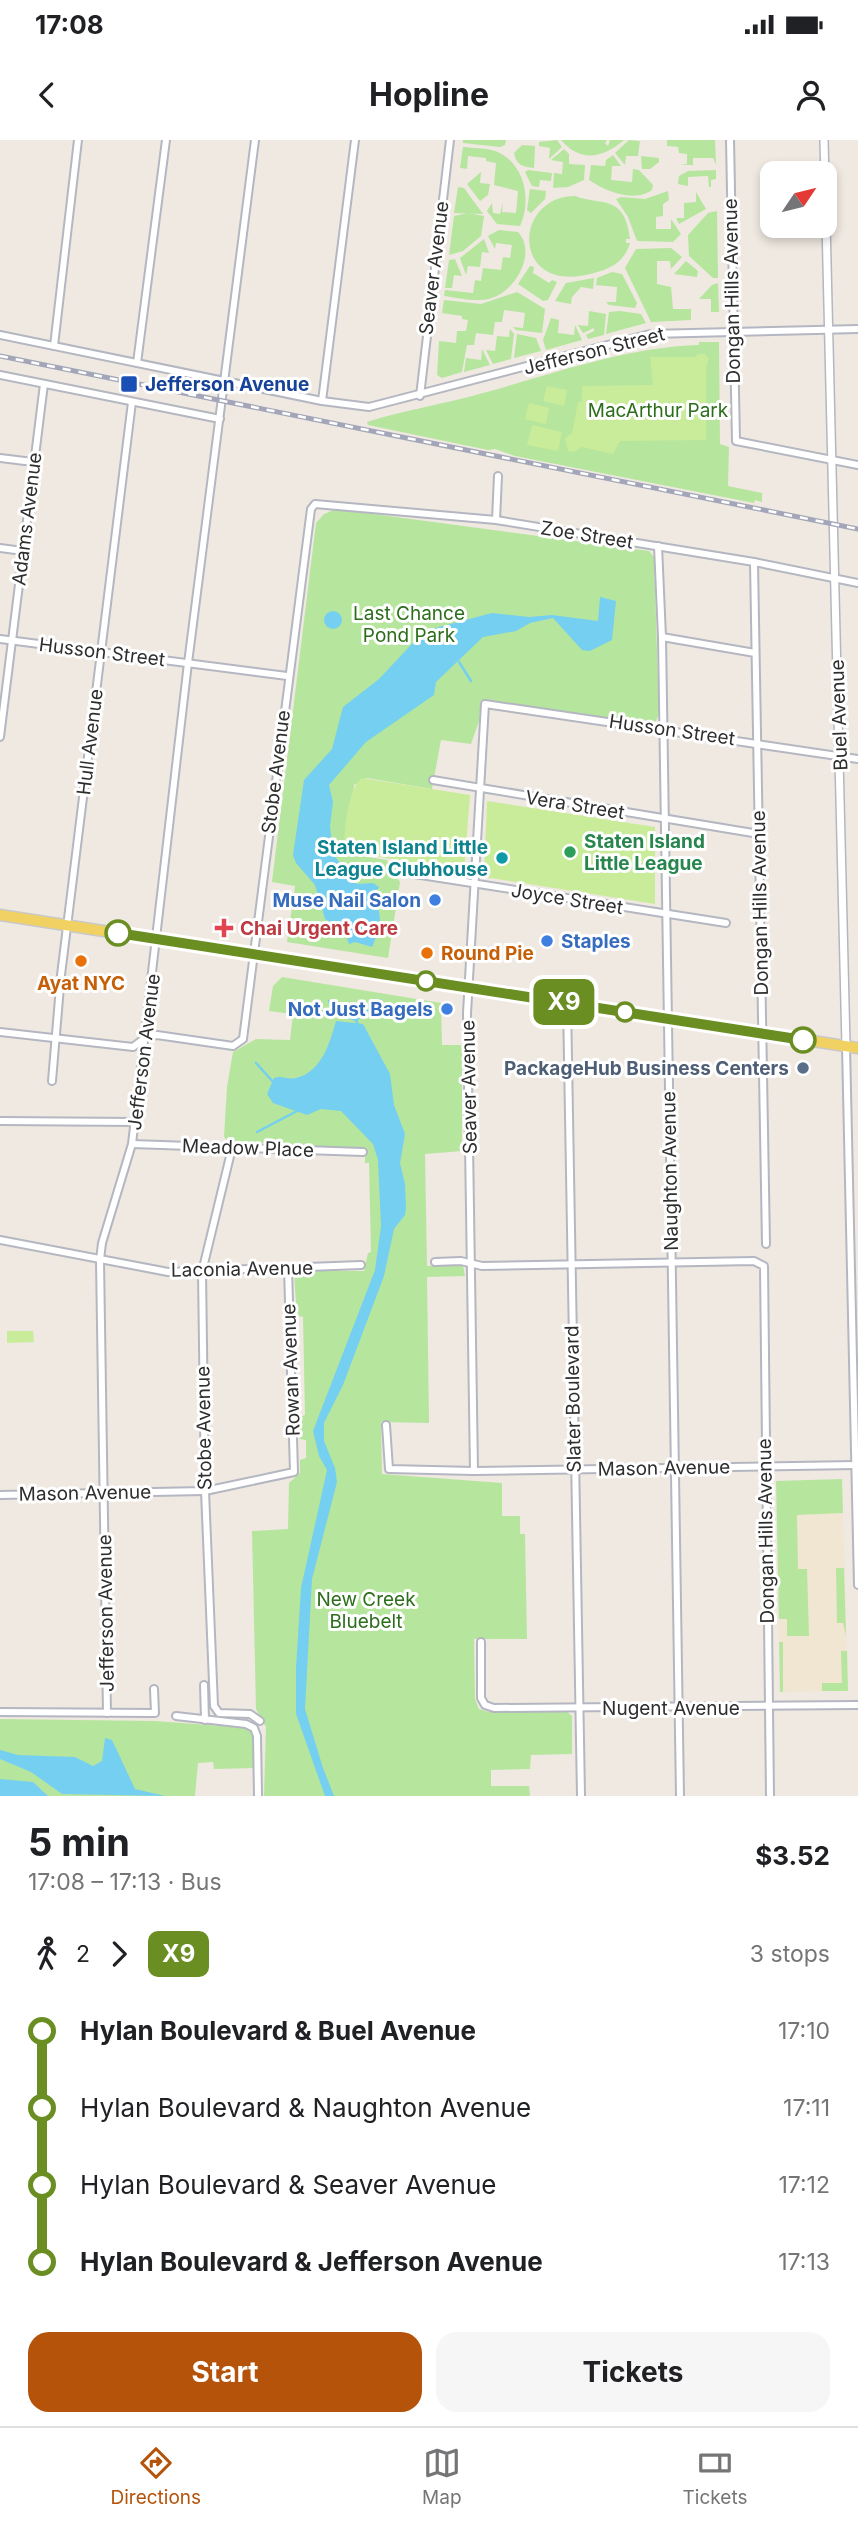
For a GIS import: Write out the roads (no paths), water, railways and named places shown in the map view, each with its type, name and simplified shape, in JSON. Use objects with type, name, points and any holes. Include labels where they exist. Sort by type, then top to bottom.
[{"type":"main road","points":[[0,915],[858,1048]]},
{"type":"street","points":[[54,346],[78,140]]},
{"type":"street","points":[[137,363],[166,140]]},
{"type":"street","name":"Jefferson Avenue","points":[[107,1713],[100,1259],[102,1243],[132,1144],[188,663],[254,140]]},
{"type":"street","points":[[0,335],[322,401],[355,140]]},
{"type":"street","name":"Seaver Avenue","points":[[420,396],[450,140]]},
{"type":"street","name":"Dongan Hills Avenue","points":[[730,140],[732,330],[737,441],[830,460]]},
{"type":"street","name":"Buel Avenue","points":[[824,140],[858,1585]]},
{"type":"street","name":"Jefferson Street","points":[[322,401],[376,407],[650,334],[858,328]]},
{"type":"street","points":[[0,375],[220,419]]},
{"type":"street","name":"Adams Avenue","points":[[0,737],[44,384]]},
{"type":"street","name":"Hull Avenue","points":[[52,1082],[67,925],[132,402]]},
{"type":"street","points":[[0,458],[33,462]]},
{"type":"street","points":[[830,460],[858,465]]},
{"type":"street","points":[[496,520],[498,477]]},
{"type":"street","name":"Zoe Street","points":[[315,504],[496,520],[754,562],[858,583]]},
{"type":"street","name":"Stobe Avenue","points":[[145,1038],[161,1036],[233,1046],[242,1041],[256,954],[287,676],[311,509],[315,504]]},
{"type":"street","name":"Naughton Avenue","points":[[658,547],[662,637],[681,1796]]},
{"type":"street","points":[[0,548],[23,551]]},
{"type":"street","name":"Dongan Hills Avenue","points":[[754,562],[766,1244]]},
{"type":"street","points":[[662,637],[755,653]]},
{"type":"street","name":"Husson Street","points":[[0,639],[287,676]]},
{"type":"street","name":"Seaver Avenue","points":[[474,1471],[468,987],[485,704]]},
{"type":"street","name":"Husson Street","points":[[485,704],[858,758]]},
{"type":"street","name":"Vera Street","points":[[433,780],[759,834]]},
{"type":"street","name":"Joyce Street","points":[[408,873],[726,923]]},
{"type":"street","name":"Slater Boulevard","points":[[567,1002],[581,1796]]},
{"type":"street","points":[[0,1032],[133,1047],[145,1038]]},
{"type":"street","points":[[0,1121],[135,1122]]},
{"type":"street","name":"Meadow Place","points":[[132,1144],[363,1152]]},
{"type":"street","name":"Stobe Avenue","points":[[232,1148],[202,1272],[205,1491],[216,1711],[250,1714],[260,1721]]},
{"type":"street","name":"Laconia Avenue","points":[[0,1240],[168,1272],[361,1265]]},
{"type":"street","points":[[850,1259],[858,1259]]},
{"type":"street","name":"Dongan Hills Avenue","points":[[671,1263],[754,1261],[764,1266],[764,1466],[770,1796]]},
{"type":"street","points":[[435,1262],[671,1263]]},
{"type":"street","name":"Rowan Avenue","points":[[288,1268],[294,1472]]},
{"type":"street","name":"Mason Avenue","points":[[386,1425],[388,1469],[474,1471],[856,1465]]},
{"type":"street","name":"Mason Avenue","points":[[0,1495],[205,1491],[294,1472]]},
{"type":"street","name":"Nugent Avenue","points":[[481,1642],[481,1698],[485,1705],[679,1708],[858,1705]]},
{"type":"street","points":[[204,1685],[205,1720]]},
{"type":"street","points":[[0,1712],[155,1713],[154,1689]]},
{"type":"street","points":[[176,1716],[246,1724],[254,1728],[257,1736],[258,1796]]},
{"type":"water","points":[[600,597],[616,601],[612,640],[590,651],[582,650],[553,618],[530,623],[516,631],[483,637],[436,682],[434,695],[366,742],[329,785],[333,802],[330,826],[333,854],[357,884],[373,883],[379,887],[371,900],[380,916],[379,929],[372,947],[355,942],[349,944],[344,930],[325,919],[315,885],[296,863],[293,855],[304,780],[332,749],[343,707],[379,679],[424,631],[492,613],[529,617],[552,615],[598,621]]},
{"type":"water","points":[[333,611],[339,614],[342,620],[339,626],[333,629],[327,626],[324,620],[327,614]]},
{"type":"water","points":[[336,1021],[363,1024],[390,1074],[394,1105],[405,1134],[400,1163],[405,1184],[406,1208],[405,1215],[394,1229],[384,1276],[343,1385],[324,1423],[324,1441],[335,1468],[337,1482],[312,1579],[305,1709],[334,1796],[325,1796],[296,1714],[301,1588],[327,1470],[319,1456],[313,1431],[375,1270],[381,1226],[378,1160],[373,1144],[341,1111],[321,1109],[307,1115],[273,1103],[267,1094],[274,1078],[296,1078],[312,1070],[324,1055]]},
{"type":"water","points":[[105,1738],[112,1740],[135,1789],[165,1796],[62,1794],[31,1772],[0,1759],[0,1750],[18,1755],[75,1757],[93,1766],[102,1761]]},
{"type":"water","points":[[0,1779],[33,1782],[48,1796],[0,1796]]},
{"type":"waterway","points":[[459,662],[471,681]]},
{"type":"waterway","points":[[329,1001],[335,1013],[356,1020],[380,1000]]},
{"type":"waterway","points":[[356,1005],[357,1026]]},
{"type":"waterway","points":[[256,1063],[275,1084]]},
{"type":"waterway","points":[[257,1132],[297,1111]]},
{"type":"railway","points":[[0,356],[858,529]]},
{"type":"place","name":"Jefferson Avenue","points":[[129,384]]},
{"type":"place","name":"Staten Island Little League","points":[[570,852]]},
{"type":"place","name":"Staten Island Little League Clubhouse","points":[[502,858]]},
{"type":"place","name":"Muse Nail Salon","points":[[435,900]]},
{"type":"place","name":"Chai Urgent Care","points":[[224,928]]},
{"type":"place","name":"Staples","points":[[547,941]]},
{"type":"place","name":"Round Pie","points":[[427,953]]},
{"type":"place","name":"Ayat NYC","points":[[81,961]]},
{"type":"place","name":"Not Just Bagels","points":[[447,1009]]},
{"type":"place","name":"PackageHub Business Centers","points":[[803,1068]]},
{"type":"park label","name":"MacArthur Park","points":[[658,410]]},
{"type":"park label","name":"Last Chance Pond Park","points":[[409,624]]},
{"type":"park label","name":"New Creek Bluebelt","points":[[366,1610]]}]
